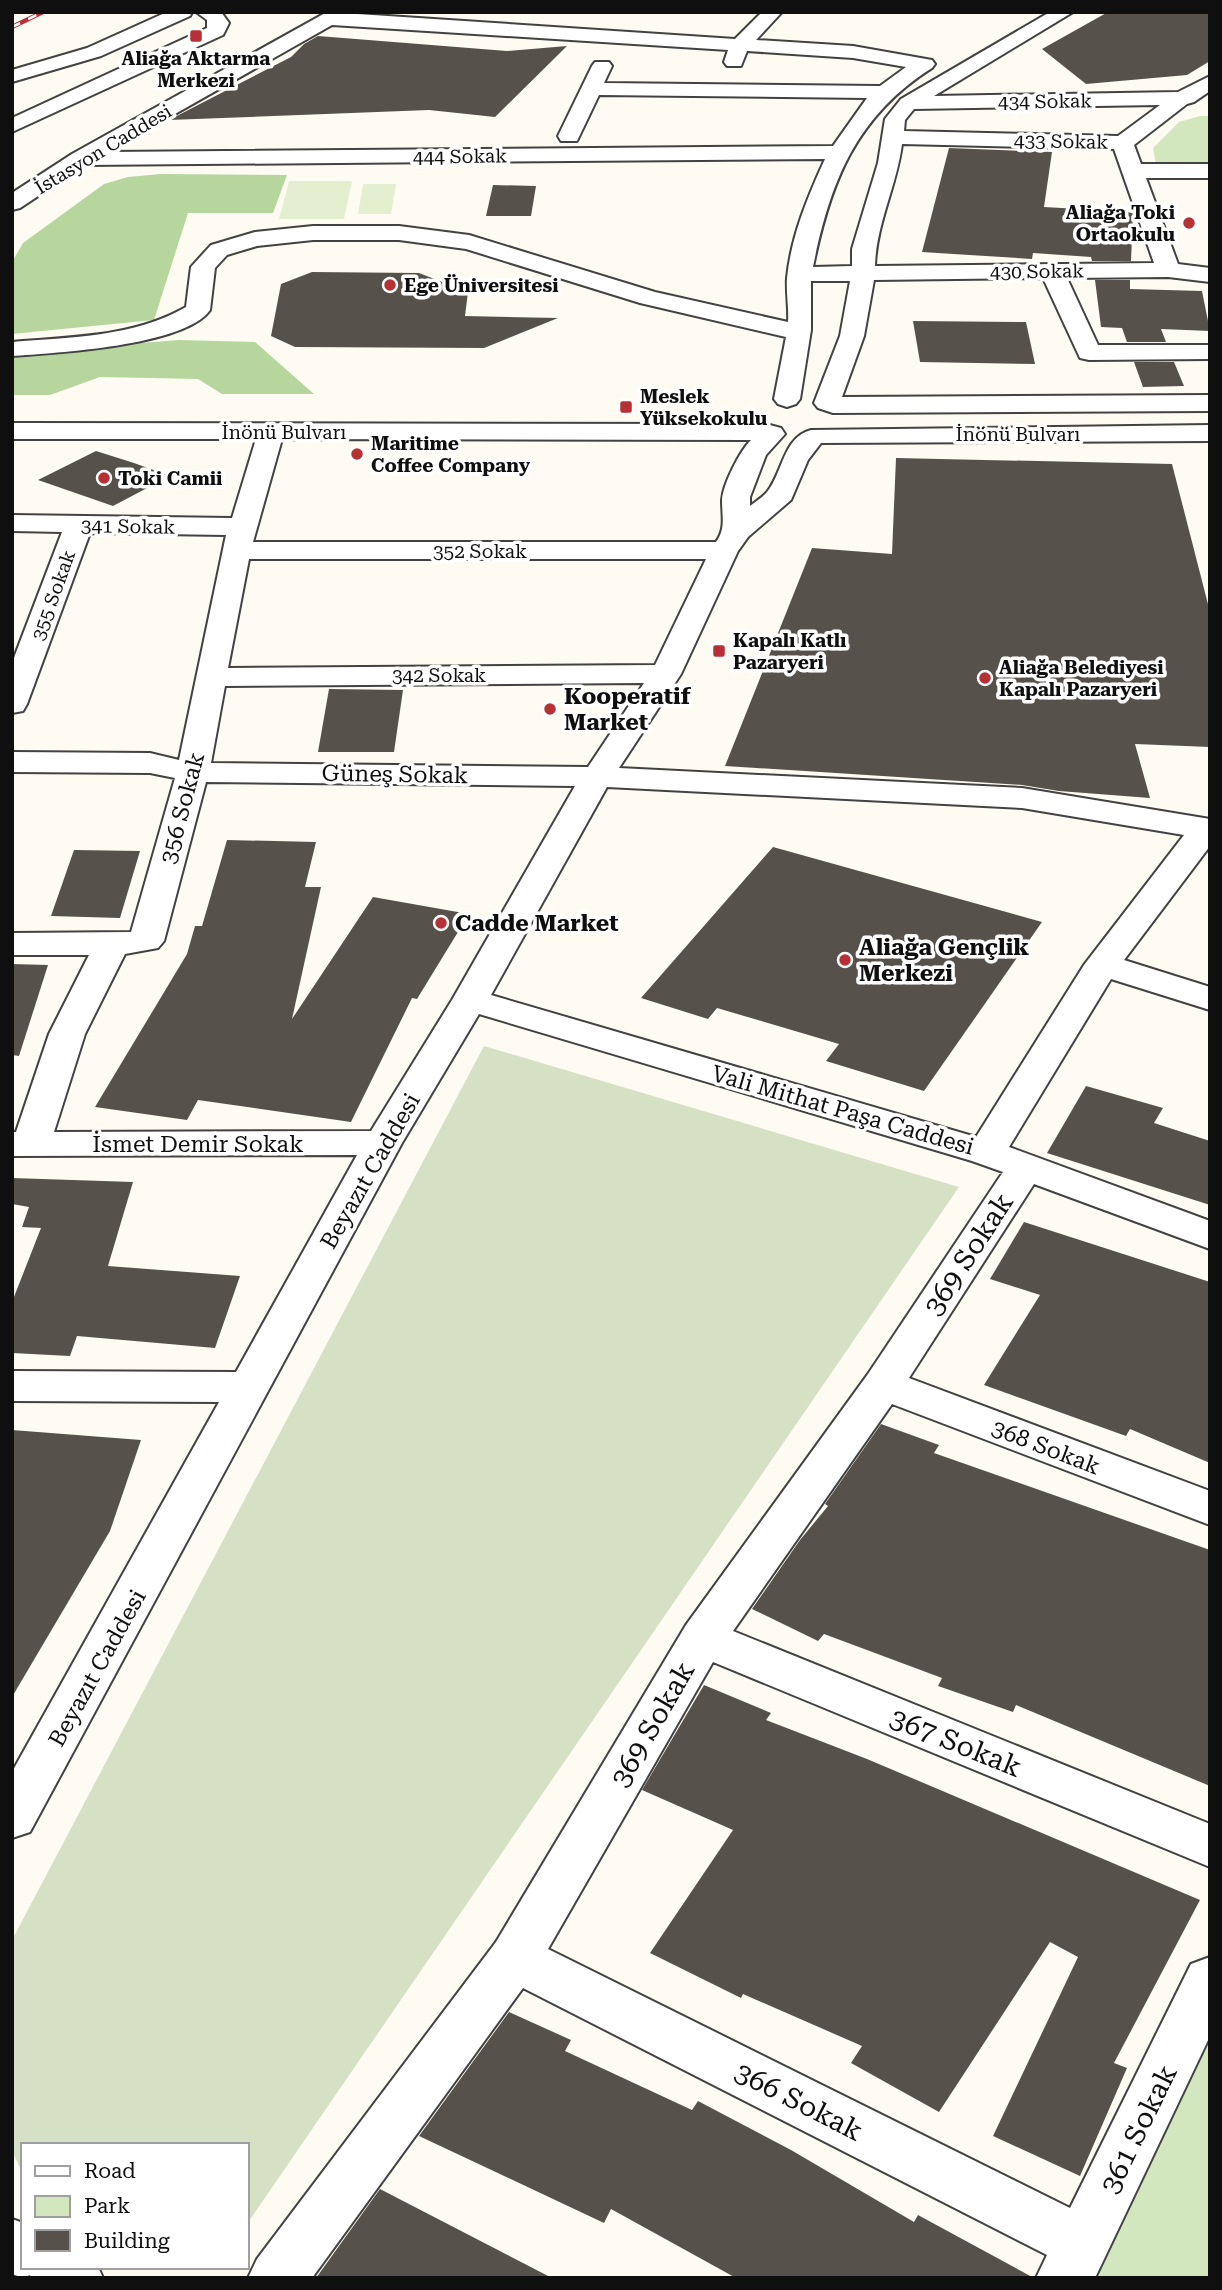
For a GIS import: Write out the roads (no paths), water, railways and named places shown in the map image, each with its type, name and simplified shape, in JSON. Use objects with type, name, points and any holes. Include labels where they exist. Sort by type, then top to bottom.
[{"type":"street","points":[[12,75],[66,46],[144,12]]},
{"type":"street","points":[[12,75],[94,52],[183,12]]},
{"type":"street","points":[[12,126],[216,31],[219,23],[214,16],[205,12]]},
{"type":"street","points":[[725,91],[739,46],[774,12]]},
{"type":"street","points":[[981,36],[1026,12]]},
{"type":"street","points":[[830,404],[852,336],[863,274],[864,248],[889,163],[895,119],[908,103],[1064,12]]},
{"type":"street","points":[[335,16],[614,38],[872,54],[924,64]]},
{"type":"street","name":"İstasyon Caddesi","points":[[12,204],[80,159],[335,16]]},
{"type":"street","points":[[569,136],[614,38]]},
{"type":"street","points":[[769,433],[752,422],[754,411],[772,401],[787,399],[798,332],[800,274],[819,196],[846,143],[872,102],[924,64],[946,53]]},
{"type":"street","points":[[12,95],[99,68],[167,56]]},
{"type":"street","points":[[12,110],[99,68]]},
{"type":"street","name":"433 Sokak","points":[[892,137],[1123,143],[1182,98],[1210,82]]},
{"type":"street","points":[[591,89],[883,92]]},
{"type":"street","name":"434 Sokak","points":[[908,103],[1210,97]]},
{"type":"street","name":"444 Sokak","points":[[116,139],[569,136],[846,143]]},
{"type":"street","name":"444 Sokak","points":[[80,159],[846,143]]},
{"type":"street","points":[[1123,143],[1168,270]]},
{"type":"street","points":[[1133,171],[1210,171]]},
{"type":"street","points":[[12,349],[147,333],[186,320],[198,310],[202,290],[202,267],[219,250],[255,239],[313,233],[399,233],[469,242],[649,298],[798,332]]},
{"type":"street","points":[[1051,270],[1089,353],[1210,352]]},
{"type":"street","name":"430 Sokak","points":[[800,274],[1168,270],[1210,275]]},
{"type":"street","name":"İnönü Bulvarı","points":[[787,399],[830,404],[1210,403]]},
{"type":"street","name":"Beyazıt Caddesi","points":[[731,541],[781,494],[795,459],[818,437],[842,427],[846,421],[841,410],[830,404]]},
{"type":"street","name":"İnönü Bulvarı","points":[[12,408],[486,407]]},
{"type":"street","name":"İnönü Bulvarı","points":[[12,431],[769,433],[818,437],[1210,433]]},
{"type":"street","name":"356 Sokak","points":[[112,945],[146,941],[193,772],[240,539],[271,433]]},
{"type":"street","name":"Beyazıt Caddesi","points":[[12,1818],[28,1764],[250,1387],[383,1143],[470,1000],[597,777],[666,674],[731,541],[736,497],[754,452],[769,433]]},
{"type":"street","name":"341 Sokak","points":[[12,523],[79,525],[240,539]]},
{"type":"street","name":"355 Sokak","points":[[12,704],[79,525]]},
{"type":"street","name":"352 Sokak","points":[[240,539],[731,541]]},
{"type":"street","name":"342 Sokak","points":[[211,677],[666,674]]},
{"type":"street","name":"Güneş Sokak","points":[[12,762],[150,763],[193,772],[597,777],[1022,798],[1208,829]]},
{"type":"street","name":"Güneş Sokak","points":[[12,785],[144,784],[193,772]]},
{"type":"street","name":"369 Sokak","points":[[277,2278],[515,1958],[703,1638],[883,1384],[1005,1160],[1102,965],[1208,829]]},
{"type":"street","points":[[12,944],[112,945],[67,1034],[22,1144]]},
{"type":"street","points":[[1102,965],[1210,999]]},
{"type":"street","name":"Vali Mithat Paşa Caddesi","points":[[470,1000],[1005,1160],[1210,1236]]},
{"type":"street","name":"İsmet Demir Sokak","points":[[22,1144],[383,1143]]},
{"type":"street","name":"368 Sokak","points":[[883,1384],[1210,1509]]},
{"type":"street","points":[[12,1386],[250,1387]]},
{"type":"street","name":"367 Sokak","points":[[703,1638],[1210,1846]]},
{"type":"street","name":"366 Sokak","points":[[515,1958],[1074,2261]]},
{"type":"street","name":"361 Sokak","points":[[1074,2261],[1210,1980]]},
{"type":"street","points":[[58,2269],[74,2278]]},
{"type":"railway","points":[[12,27],[43,12]]},
{"type":"place","name":"Aliağa Aktarma Merkezi","points":[[196,36]]},
{"type":"place","name":"Aliağa Toki Ortaokulu","points":[[1189,223]]},
{"type":"place","name":"Ege Üniversitesi","points":[[390,285]]},
{"type":"place","name":"Meslek Yüksekokulu","points":[[626,407]]},
{"type":"place","name":"Maritime Coffee Company","points":[[357,454]]},
{"type":"place","name":"Toki Camii","points":[[104,478]]},
{"type":"place","name":"Kapalı Katlı Pazaryeri","points":[[719,651]]},
{"type":"place","name":"Aliağa Belediyesi Kapalı Pazaryeri","points":[[985,678]]},
{"type":"place","name":"Kooperatif Market","points":[[550,709]]},
{"type":"place","name":"Cadde Market","points":[[441,923]]},
{"type":"place","name":"Aliağa Gençlik Merkezi","points":[[845,960]]}]
